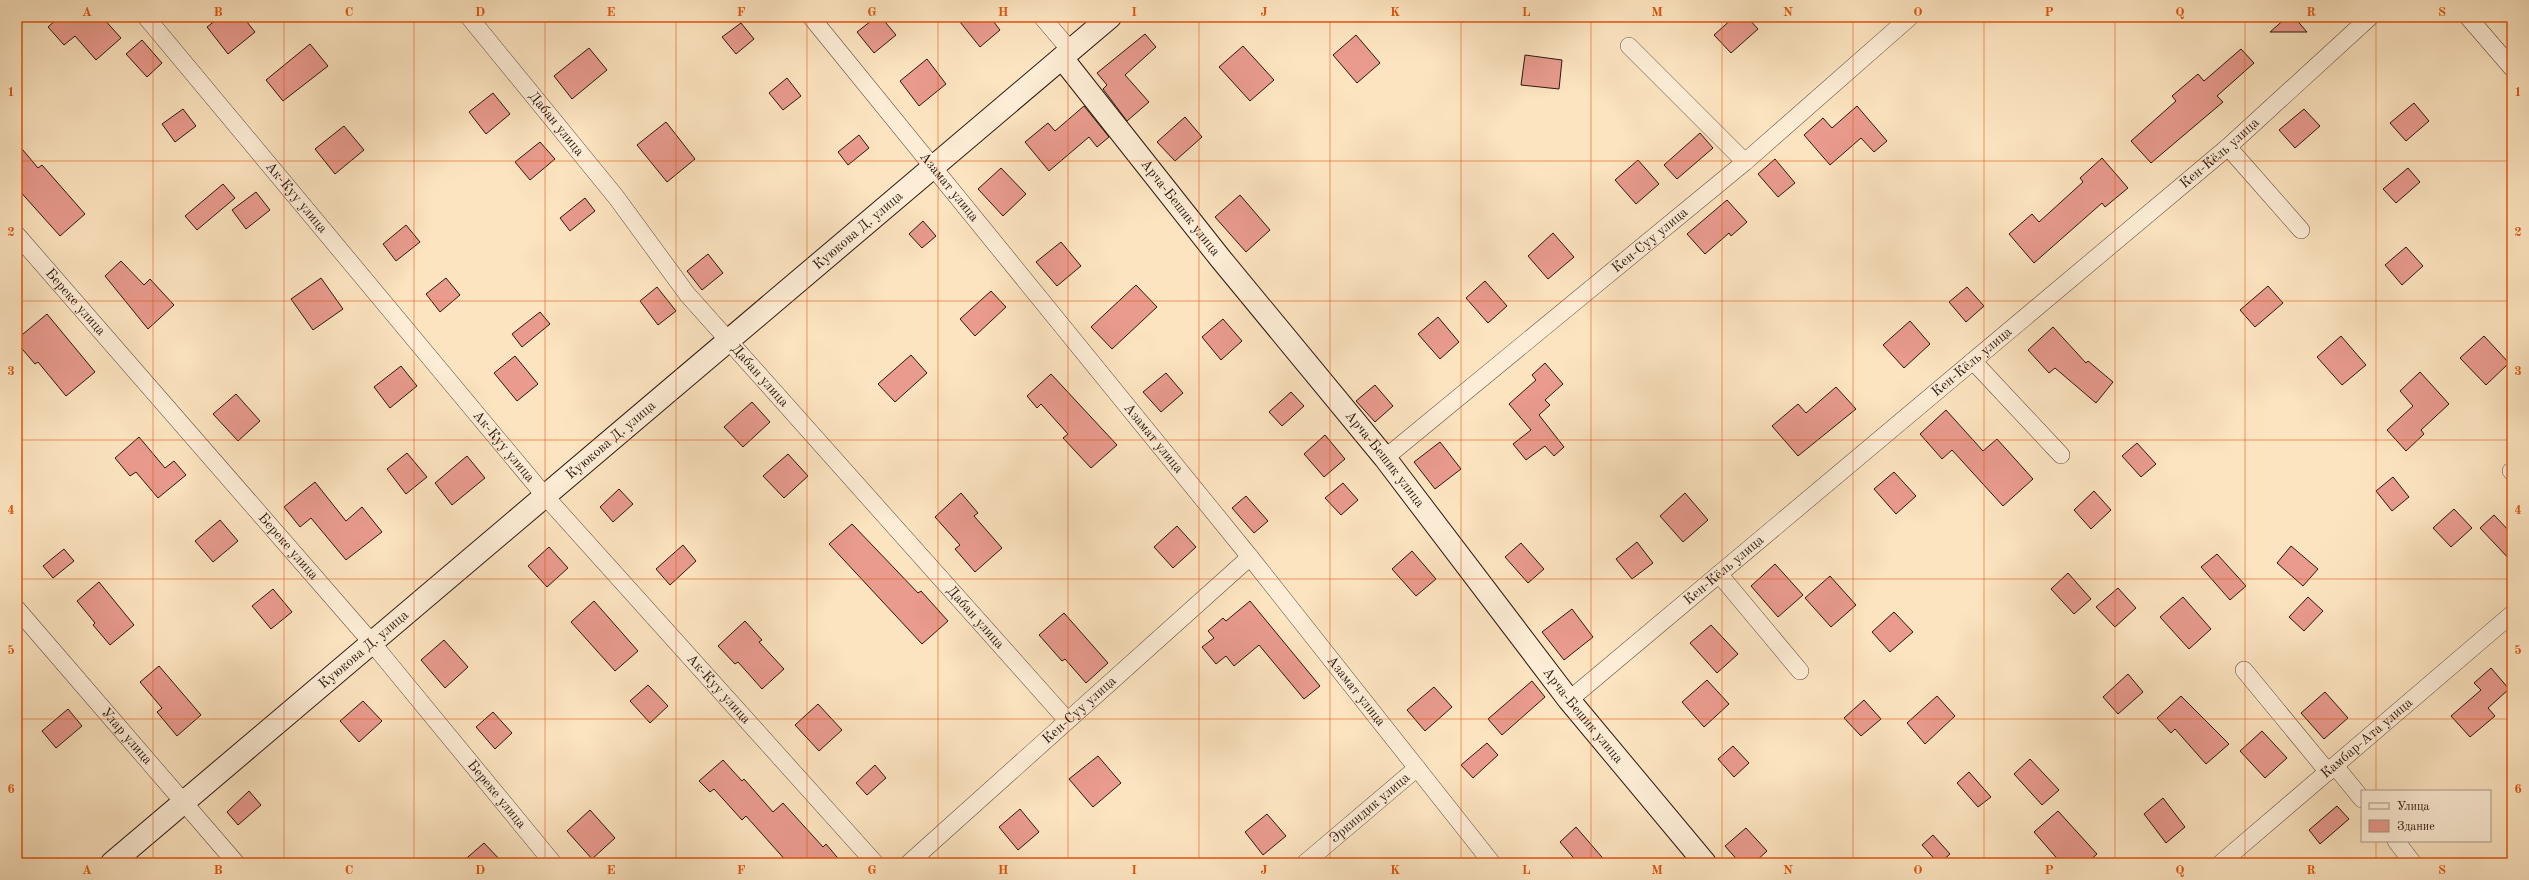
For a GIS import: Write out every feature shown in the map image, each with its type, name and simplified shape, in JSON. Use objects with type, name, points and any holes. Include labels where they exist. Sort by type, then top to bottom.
[{"type":"street","name":"Ак-Куу улица","points":[[146,17],[545,496],[875,863]]},
{"type":"street","name":"Дабан улица","points":[[469,17],[616,197],[687,294],[1067,720]]},
{"type":"street","name":"Азамат улица","points":[[811,17],[933,165],[1250,558],[1492,863]]},
{"type":"street","points":[[1042,17],[1066,54]]},
{"type":"street","name":"Куюкова Д. улица","points":[[112,863],[184,801],[373,644],[728,339],[1110,17]]},
{"type":"street","name":"Кен-Суу улица","points":[[1386,458],[1745,162],[1910,17]]},
{"type":"street","name":"Кен-Кёль улица","points":[[1569,700],[2228,147],[2370,17]]},
{"type":"street","points":[[2468,17],[2512,68]]},
{"type":"street","points":[[1629,46],[1745,162]]},
{"type":"street","name":"Арча-Бешик улица","points":[[1066,54],[1220,258],[1386,458],[1569,700],[1705,863]]},
{"type":"street","points":[[2228,147],[2301,230]]},
{"type":"street","name":"Береке улица","points":[[17,235],[373,644],[553,863]]},
{"type":"street","points":[[1973,361],[2061,456]]},
{"type":"street","name":"Кен-Суу улица","points":[[909,863],[1067,720],[1250,558]]},
{"type":"street","points":[[1719,574],[1800,672]]},
{"type":"street","name":"Улар улица","points":[[17,609],[236,863]]},
{"type":"street","name":"Камбар-Ата улица","points":[[2221,863],[2512,614]]},
{"type":"street","points":[[2244,670],[2332,769],[2361,798]]},
{"type":"street","name":"Эркиндик улица","points":[[1305,863],[1417,768]]},
{"type":"street","points":[[2397,842],[2414,863]]},
{"type":"building","points":[[59,17],[102,17],[121,38],[96,60],[75,36],[64,45],[48,27]]},
{"type":"building","points":[[220,17],[243,17],[255,32],[228,54],[207,27]]},
{"type":"building","points":[[876,17],[881,17],[896,35],[874,53],[857,32]]},
{"type":"building","points":[[956,17],[990,17],[1000,30],[980,47]]},
{"type":"building","points":[[1734,17],[1747,17],[1758,29],[1731,53],[1714,35]]},
{"type":"building","points":[[2287,17],[2294,17],[2307,32],[2270,32]]},
{"type":"building","points":[[741,23],[754,39],[736,54],[722,37]]},
{"type":"building","points":[[1145,34],[1156,47],[1125,75],[1149,102],[1127,121],[1103,89],[1107,85],[1097,73]]},
{"type":"building","points":[[1356,35],[1380,63],[1357,83],[1333,55]]},
{"type":"building","points":[[142,40],[162,63],[147,77],[126,54]]},
{"type":"building","points":[[310,44],[328,66],[283,101],[266,80]]},
{"type":"building","points":[[1243,46],[1274,80],[1250,101],[1219,67]]},
{"type":"building","points":[[589,48],[607,70],[572,99],[554,76]]},
{"type":"building","points":[[2241,49],[2254,63],[2217,96],[2223,102],[2151,163],[2131,141],[2176,101],[2172,96],[2198,74],[2204,81]]},
{"type":"building","points":[[1525,55],[1562,60],[1559,89],[1521,85]]},
{"type":"building","points":[[927,59],[946,84],[919,106],[900,81]]},
{"type":"building","points":[[787,78],[801,96],[783,110],[769,93]]},
{"type":"building","points":[[493,93],[510,114],[486,134],[469,112]]},
{"type":"building","points":[[2414,103],[2429,121],[2406,141],[2390,123]]},
{"type":"building","points":[[1084,106],[1109,137],[1097,147],[1089,137],[1049,171],[1025,142],[1048,123],[1055,131]]},
{"type":"building","points":[[1857,106],[1887,141],[1874,152],[1861,138],[1830,165],[1804,135],[1823,118],[1832,128]]},
{"type":"building","points":[[183,109],[196,126],[175,142],[162,124]]},
{"type":"building","points":[[2304,109],[2320,126],[2295,148],[2279,130]]},
{"type":"building","points":[[1185,117],[1202,137],[1175,161],[1157,142]]},
{"type":"building","points":[[666,122],[695,159],[667,182],[637,145]]},
{"type":"building","points":[[344,126],[364,150],[335,174],[315,149]]},
{"type":"building","points":[[1700,133],[1713,148],[1677,179],[1664,165]]},
{"type":"building","points":[[859,135],[869,148],[848,165],[838,152]]},
{"type":"building","points":[[540,142],[555,159],[530,180],[515,162]]},
{"type":"building","points":[[17,143],[38,168],[42,165],[85,214],[60,236],[17,188]]},
{"type":"building","points":[[2102,158],[2128,188],[2105,207],[2102,203],[2034,263],[2009,234],[2032,214],[2039,222],[2083,182],[2080,178]]},
{"type":"building","points":[[1775,159],[1795,183],[1778,197],[1758,174]]},
{"type":"building","points":[[1638,160],[1659,184],[1636,204],[1615,180]]},
{"type":"building","points":[[1001,168],[1026,194],[1003,216],[978,189]]},
{"type":"building","points":[[2408,168],[2420,182],[2396,203],[2383,189]]},
{"type":"building","points":[[223,184],[235,198],[197,230],[185,216]]},
{"type":"building","points":[[256,192],[270,210],[246,229],[232,210]]},
{"type":"building","points":[[1240,195],[1270,230],[1246,252],[1215,217]]},
{"type":"building","points":[[585,198],[595,211],[570,231],[560,218]]},
{"type":"building","points":[[1727,200],[1747,222],[1731,236],[1729,233],[1705,254],[1687,234]]},
{"type":"building","points":[[923,221],[936,236],[922,248],[909,234]]},
{"type":"building","points":[[406,225],[420,242],[396,261],[383,244]]},
{"type":"building","points":[[1553,233],[1574,257],[1548,279],[1528,256]]},
{"type":"building","points":[[1061,242],[1081,266],[1057,286],[1036,262]]},
{"type":"building","points":[[2406,247],[2423,266],[2402,285],[2385,265]]},
{"type":"building","points":[[708,254],[723,273],[702,290],[687,271]]},
{"type":"building","points":[[121,261],[144,285],[150,279],[174,305],[148,329],[105,276]]},
{"type":"building","points":[[321,278],[343,309],[313,330],[291,299]]},
{"type":"building","points":[[446,278],[460,295],[440,312],[426,294]]},
{"type":"building","points":[[1485,281],[1507,306],[1488,323],[1466,298]]},
{"type":"building","points":[[1136,285],[1157,307],[1112,349],[1091,327]]},
{"type":"building","points":[[2268,286],[2283,303],[2255,327],[2240,310]]},
{"type":"building","points":[[657,287],[676,311],[658,325],[640,301]]},
{"type":"building","points":[[1967,287],[1984,306],[1966,322],[1949,302]]},
{"type":"building","points":[[991,291],[1006,307],[975,336],[960,319]]},
{"type":"building","points":[[540,312],[550,324],[522,347],[512,334]]},
{"type":"building","points":[[47,314],[95,372],[66,396],[38,362],[35,364],[17,343],[17,339]]},
{"type":"building","points":[[1438,317],[1459,342],[1440,359],[1418,334]]},
{"type":"building","points":[[1223,319],[1242,341],[1221,360],[1202,337]]},
{"type":"building","points":[[1910,321],[1930,344],[1904,368],[1883,345]]},
{"type":"building","points":[[2053,327],[2086,363],[2088,361],[2113,382],[2096,403],[2055,368],[2049,373],[2028,350]]},
{"type":"building","points":[[2341,336],[2366,365],[2342,385],[2317,357]]},
{"type":"building","points":[[2484,336],[2509,363],[2486,385],[2460,358]]},
{"type":"building","points":[[911,355],[927,373],[895,402],[878,384]]},
{"type":"building","points":[[515,356],[538,384],[517,401],[494,373]]},
{"type":"building","points":[[1545,363],[1563,384],[1545,400],[1550,405],[1539,415],[1564,447],[1554,456],[1545,446],[1526,460],[1513,444],[1531,430],[1509,404],[1536,380],[1532,375]]},
{"type":"building","points":[[401,366],[417,386],[390,408],[374,387]]},
{"type":"building","points":[[2420,372],[2449,404],[2421,430],[2424,434],[2406,451],[2387,430],[2413,406],[2400,391]]},
{"type":"building","points":[[1166,373],[1183,393],[1161,412],[1143,392]]},
{"type":"building","points":[[1051,374],[1117,445],[1091,468],[1063,438],[1068,434],[1041,404],[1037,408],[1027,396]]},
{"type":"building","points":[[1375,385],[1393,406],[1375,422],[1356,401]]},
{"type":"building","points":[[1836,387],[1856,409],[1798,456],[1772,426],[1798,404],[1806,413]]},
{"type":"building","points":[[1291,392],[1304,406],[1282,426],[1269,412]]},
{"type":"building","points":[[236,394],[260,421],[238,441],[213,414]]},
{"type":"building","points":[[752,402],[770,422],[743,447],[724,427]]},
{"type":"building","points":[[1946,410],[1983,451],[1997,439],[2033,479],[2003,506],[1952,450],[1942,459],[1920,434]]},
{"type":"building","points":[[1325,435],[1345,459],[1324,477],[1304,454]]},
{"type":"building","points":[[139,437],[165,468],[174,461],[186,475],[158,498],[136,472],[130,476],[115,458]]},
{"type":"building","points":[[1440,442],[1461,469],[1435,489],[1414,462]]},
{"type":"building","points":[[2137,443],[2156,464],[2141,477],[2122,456]]},
{"type":"building","points":[[407,453],[427,477],[406,494],[387,469]]},
{"type":"building","points":[[788,454],[808,476],[784,498],[763,476]]},
{"type":"building","points":[[467,456],[485,478],[452,505],[435,483]]},
{"type":"building","points":[[1894,472],[1916,496],[1896,514],[1874,489]]},
{"type":"building","points":[[2393,477],[2409,497],[2392,511],[2376,491]]},
{"type":"building","points":[[315,482],[346,521],[362,507],[382,532],[346,560],[311,518],[300,527],[284,507]]},
{"type":"building","points":[[1343,483],[1358,500],[1341,515],[1325,498]]},
{"type":"building","points":[[619,489],[633,504],[613,522],[600,507]]},
{"type":"building","points":[[2094,491],[2111,510],[2091,529],[2074,510]]},
{"type":"building","points":[[961,493],[978,513],[974,516],[1002,548],[975,572],[955,549],[960,545],[935,517]]},
{"type":"building","points":[[1685,493],[1708,520],[1683,542],[1660,516]]},
{"type":"building","points":[[1246,496],[1268,521],[1254,533],[1232,508]]},
{"type":"building","points":[[2454,509],[2472,528],[2451,547],[2433,528]]},
{"type":"building","points":[[2494,515],[2512,534],[2512,562],[2480,528]]},
{"type":"building","points":[[220,520],[238,541],[213,562],[195,541]]},
{"type":"building","points":[[852,524],[918,593],[921,591],[948,621],[922,644],[829,544]]},
{"type":"building","points":[[1177,526],[1196,547],[1173,568],[1154,547]]},
{"type":"building","points":[[1637,542],[1653,563],[1632,579],[1616,559]]},
{"type":"building","points":[[1521,543],[1544,569],[1528,583],[1505,557]]},
{"type":"building","points":[[683,545],[696,561],[670,585],[656,569]]},
{"type":"building","points":[[2291,546],[2318,569],[2303,586],[2277,563]]},
{"type":"building","points":[[549,547],[568,568],[547,587],[528,566]]},
{"type":"building","points":[[64,549],[74,561],[53,578],[43,566]]},
{"type":"building","points":[[1412,551],[1436,579],[1416,596],[1392,569]]},
{"type":"building","points":[[2217,554],[2246,586],[2230,600],[2201,567]]},
{"type":"building","points":[[1775,564],[1803,595],[1778,617],[1751,586]]},
{"type":"building","points":[[2068,573],[2091,599],[2074,614],[2051,589]]},
{"type":"building","points":[[1830,576],[1856,605],[1831,627],[1805,598]]},
{"type":"building","points":[[99,582],[134,625],[110,645],[93,625],[95,623],[77,601]]},
{"type":"building","points":[[2118,588],[2136,608],[2115,627],[2096,607]]},
{"type":"building","points":[[273,589],[292,612],[271,629],[252,606]]},
{"type":"building","points":[[2183,597],[2211,629],[2189,649],[2160,617]]},
{"type":"building","points":[[2308,597],[2323,611],[2304,631],[2289,617]]},
{"type":"building","points":[[594,601],[638,651],[615,671],[571,622]]},
{"type":"building","points":[[1250,601],[1320,686],[1304,699],[1259,645],[1234,666],[1226,656],[1216,664],[1202,647],[1214,638],[1208,631],[1223,618],[1226,621]]},
{"type":"building","points":[[1572,609],[1593,637],[1564,660],[1542,632]]},
{"type":"building","points":[[1894,612],[1913,632],[1890,652],[1872,632]]},
{"type":"building","points":[[1064,613],[1108,663],[1086,683],[1065,659],[1062,661],[1039,635]]},
{"type":"building","points":[[745,621],[762,640],[759,642],[784,669],[762,689],[738,662],[735,664],[718,646]]},
{"type":"building","points":[[1711,625],[1738,654],[1717,673],[1690,643]]},
{"type":"building","points":[[444,640],[468,667],[445,688],[421,660]]},
{"type":"building","points":[[159,666],[201,715],[177,736],[157,712],[162,708],[140,682]]},
{"type":"building","points":[[2491,668],[2509,689],[2488,708],[2495,716],[2470,737],[2451,716],[2481,690],[2474,683]]},
{"type":"building","points":[[2128,674],[2143,692],[2118,714],[2103,697]]},
{"type":"building","points":[[1707,680],[1729,704],[1704,727],[1682,702]]},
{"type":"building","points":[[1532,681],[1545,697],[1502,735],[1488,719]]},
{"type":"building","points":[[648,685],[668,706],[650,723],[630,701]]},
{"type":"building","points":[[1434,687],[1452,707],[1425,731],[1407,710]]},
{"type":"building","points":[[2325,692],[2348,718],[2324,739],[2301,713]]},
{"type":"building","points":[[1937,696],[1955,716],[1925,744],[1907,723]]},
{"type":"building","points":[[2181,696],[2229,744],[2206,764],[2175,729],[2171,733],[2157,718]]},
{"type":"building","points":[[1864,700],[1881,719],[1861,736],[1844,718]]},
{"type":"building","points":[[363,701],[382,721],[359,742],[340,721]]},
{"type":"building","points":[[818,704],[842,730],[819,751],[795,725]]},
{"type":"building","points":[[68,709],[82,726],[56,748],[42,731]]},
{"type":"building","points":[[493,712],[512,733],[495,749],[476,727]]},
{"type":"building","points":[[2262,731],[2287,758],[2265,778],[2240,751]]},
{"type":"building","points":[[1487,743],[1498,755],[1473,778],[1461,765]]},
{"type":"building","points":[[1733,746],[1749,763],[1734,777],[1718,759]]},
{"type":"building","points":[[1098,756],[1121,783],[1093,807],[1069,779]]},
{"type":"building","points":[[2030,759],[2059,790],[2042,805],[2014,774]]},
{"type":"building","points":[[723,760],[742,781],[744,779],[773,812],[783,803],[823,847],[826,844],[842,863],[788,863],[746,816],[742,820],[714,789],[710,792],[699,781]]},
{"type":"building","points":[[875,765],[886,778],[867,795],[856,783]]},
{"type":"building","points":[[1969,772],[1991,797],[1978,807],[1957,783]]},
{"type":"building","points":[[249,791],[261,805],[238,825],[227,812]]},
{"type":"building","points":[[2163,798],[2185,827],[2166,843],[2144,814]]},
{"type":"building","points":[[2337,806],[2349,819],[2320,844],[2309,830]]},
{"type":"building","points":[[1020,809],[1039,832],[1018,850],[999,827]]},
{"type":"building","points":[[590,810],[615,838],[592,859],[567,831]]},
{"type":"building","points":[[2058,811],[2097,854],[2087,863],[2061,863],[2034,832]]},
{"type":"building","points":[[1267,814],[1286,836],[1263,855],[1245,832]]},
{"type":"building","points":[[1576,827],[1607,863],[1578,863],[1560,842]]},
{"type":"building","points":[[1746,828],[1767,851],[1754,863],[1740,863],[1725,846]]},
{"type":"building","points":[[1933,835],[1950,854],[1940,863],[1938,863],[1922,845]]},
{"type":"building","points":[[484,843],[503,863],[461,863]]}]
